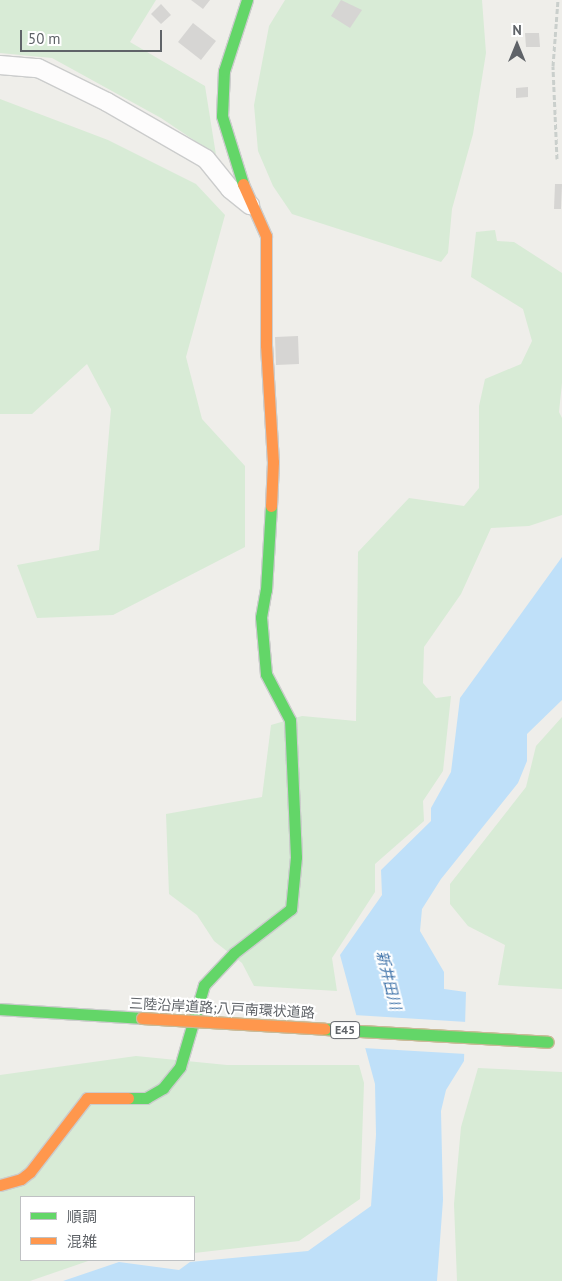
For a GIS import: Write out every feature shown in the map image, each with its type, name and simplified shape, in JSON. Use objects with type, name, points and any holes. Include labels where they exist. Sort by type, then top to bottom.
[{"type":"main road","points":[[0,1185],[21,1179],[30,1172],[87,1098],[146,1098],[164,1088],[180,1067],[204,985],[234,953],[291,909],[296,857],[290,720],[266,674],[261,617],[266,590],[273,462],[266,346],[266,236],[250,205],[236,167],[222,116],[224,71],[247,0]]},
{"type":"main road","name":"三陸沿岸道路;八戸南環状道路","points":[[0,1010],[562,1043]]},
{"type":"street","points":[[0,65],[38,68],[115,107],[206,159],[230,189],[250,205]]},
{"type":"path","points":[[557,159],[553,66],[558,0]]},
{"type":"green space","points":[[0,0],[156,0],[130,42],[205,86],[216,155],[161,118],[52,58],[0,53]]},
{"type":"green space","points":[[285,0],[482,0],[486,53],[473,134],[452,209],[448,253],[441,262],[292,214],[273,186],[258,151],[254,105],[269,26]]},
{"type":"green space","points":[[0,99],[108,140],[196,184],[225,215],[186,357],[202,419],[245,466],[245,547],[113,615],[37,618],[17,565],[99,550],[111,409],[87,364],[32,414],[0,414]]},
{"type":"green space","points":[[495,230],[497,241],[514,242],[562,273],[562,383],[559,412],[562,418],[562,515],[529,526],[491,528],[461,594],[424,647],[423,683],[436,698],[451,696],[443,771],[423,801],[424,821],[375,864],[375,892],[332,958],[337,991],[254,986],[242,963],[214,941],[197,915],[169,894],[166,814],[262,797],[271,725],[302,716],[356,721],[358,552],[409,498],[464,506],[479,488],[479,406],[485,379],[521,364],[532,341],[523,309],[471,277],[476,232]]},
{"type":"green space","points":[[562,717],[562,989],[498,985],[505,945],[468,926],[450,904],[450,884],[526,787],[536,746]]},
{"type":"green space","points":[[136,1056],[227,1065],[359,1065],[364,1083],[360,1199],[299,1241],[195,1253],[195,1196],[20,1196],[20,1261],[88,1261],[30,1281],[0,1281],[0,1075]]},
{"type":"green space","points":[[478,1068],[562,1072],[562,1281],[457,1281],[454,1204],[461,1127]]},
{"type":"water","name":"新井田川","points":[[562,557],[562,700],[527,734],[527,761],[518,783],[441,879],[422,909],[420,931],[444,972],[444,989],[466,992],[464,1061],[446,1090],[441,1111],[443,1200],[437,1281],[63,1281],[119,1262],[179,1270],[190,1262],[308,1251],[371,1206],[376,1135],[375,1084],[340,955],[382,895],[381,870],[431,821],[431,808],[451,772],[460,698]]},
{"type":"pier","points":[[354,1015],[467,1022],[466,1054],[363,1048]]},
{"type":"building","points":[[191,0],[210,0],[203,9]]},
{"type":"building","points":[[341,0],[362,10],[350,28],[331,16]]},
{"type":"building","points":[[161,4],[171,15],[161,24],[151,14]]},
{"type":"building","points":[[193,23],[216,41],[201,60],[178,42]]},
{"type":"building","points":[[525,33],[539,33],[540,47],[526,47]]},
{"type":"building","points":[[528,87],[528,97],[516,98],[516,88]]},
{"type":"building","points":[[555,184],[562,184],[561,209],[554,209]]},
{"type":"building","points":[[298,336],[299,364],[276,365],[275,337]]},
{"type":"traffic: fast","points":[[243,184],[222,116],[224,71],[247,0]]},
{"type":"traffic: fast","points":[[128,1098],[146,1098],[163,1088],[180,1067],[204,985],[234,953],[291,909],[296,857],[290,720],[266,674],[261,617],[266,590],[271,506]]},
{"type":"traffic: fast","points":[[0,1009],[142,1018]]},
{"type":"traffic: fast","points":[[325,1029],[548,1042]]},
{"type":"traffic: slow","points":[[243,184],[266,236],[266,345],[273,462],[271,506]]},
{"type":"traffic: slow","points":[[142,1018],[325,1029]]},
{"type":"traffic: slow","points":[[0,1185],[21,1179],[30,1172],[87,1098],[128,1098]]}]
